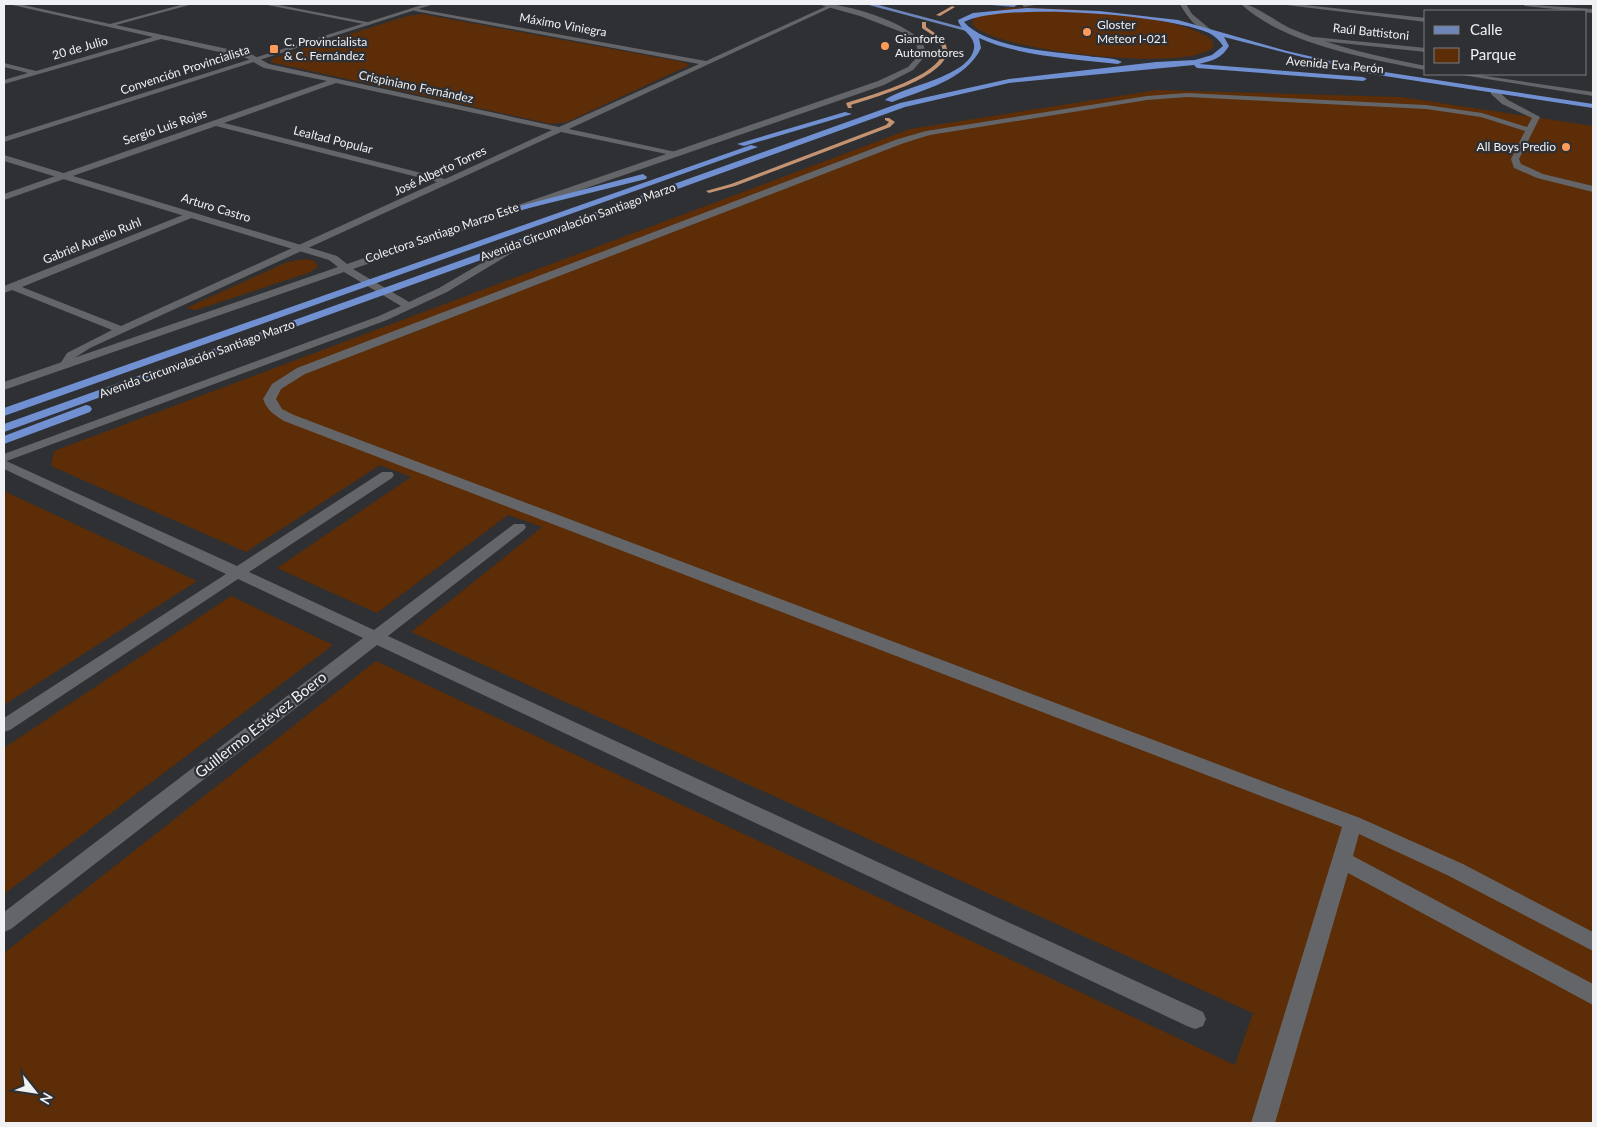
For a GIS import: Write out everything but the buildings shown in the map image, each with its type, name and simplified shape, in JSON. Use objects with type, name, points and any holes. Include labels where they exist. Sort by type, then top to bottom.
[{"type":"highway","name":"Avenida Eva Perón","points":[[967,30],[960,21],[968,14],[987,8],[1024,5],[1108,10],[1172,21],[1356,69],[1593,106]]},
{"type":"highway","points":[[967,30],[995,42],[1040,52],[1108,61],[1164,64],[1203,60],[1222,53],[1226,48],[1226,43],[1210,31]]},
{"type":"highway","points":[[880,102],[934,82],[966,65],[975,56],[978,48],[976,39],[967,30]]},
{"type":"highway","name":"Avenida Circunvalación Santiago Marzo","points":[[4,428],[916,101],[1023,78],[1164,64]]},
{"type":"highway","name":"Avenida Eva Perón","points":[[1173,64],[1308,73],[1494,92]]},
{"type":"highway","name":"Avenida Circunvalación Santiago Marzo","points":[[4,412],[852,113],[758,138],[645,177],[517,208]]},
{"type":"highway","points":[[4,401],[105,367],[261,322]]},
{"type":"highway","points":[[4,440],[85,409],[229,347]]},
{"type":"main road","points":[[868,4],[967,30]]},
{"type":"main road","points":[[983,4],[1014,5]]},
{"type":"street","name":"Crispiniano Fernández","points":[[11,4],[256,59],[263,65],[673,154]]},
{"type":"street","name":"20 de Julio","points":[[109,25],[190,4]]},
{"type":"street","points":[[265,4],[369,23]]},
{"type":"street","name":"Convención Provincialista","points":[[4,140],[431,4]]},
{"type":"street","points":[[820,4],[831,6]]},
{"type":"street","points":[[1024,5],[1037,4]]},
{"type":"street","points":[[1183,4],[1189,15],[1210,31]]},
{"type":"street","points":[[1244,4],[1272,21],[1314,39],[1377,58],[1424,68]]},
{"type":"street","points":[[1281,4],[1424,20]]},
{"type":"street","points":[[1525,4],[1583,10]]},
{"type":"street","name":"José Alberto Torres","points":[[66,364],[67,358],[75,352],[122,330],[831,6]]},
{"type":"street","name":"Colectora Santiago Marzo Este","points":[[4,386],[345,266],[881,83],[901,75],[919,63],[922,54],[919,42],[910,34],[889,24],[831,6]]},
{"type":"street","name":"Máximo Viniegra","points":[[415,9],[708,63]]},
{"type":"street","name":"20 de Julio","points":[[4,82],[162,37]]},
{"type":"street","name":"Raúl Battistoni","points":[[1314,39],[1334,39],[1424,50]]},
{"type":"street","points":[[4,65],[35,73]]},
{"type":"street","points":[[1467,75],[1593,94]]},
{"type":"street","name":"Sergio Luis Rojas","points":[[4,197],[335,81]]},
{"type":"street","points":[[1494,92],[1502,100],[1532,114],[1536,118],[1515,158],[1518,166],[1540,176],[1593,189]]},
{"type":"street","points":[[1529,130],[1491,117],[1426,107],[1187,95],[1147,98],[929,132],[901,141],[310,367],[284,380],[269,396],[271,406],[289,418],[1353,823],[1456,870],[1593,942]]},
{"type":"street","name":"Lealtad Popular","points":[[214,123],[446,182]]},
{"type":"street","name":"Arturo Castro","points":[[4,158],[336,259],[369,283],[408,306]]},
{"type":"street","name":"Gabriel Aurelio Ruhl","points":[[8,288],[190,215]]},
{"type":"street","points":[[4,458],[346,332],[408,306],[453,284],[530,239]]},
{"type":"street","points":[[8,288],[122,330]]},
{"type":"street","points":[[4,464],[1195,1019]]},
{"type":"street","points":[[4,726],[387,475]]},
{"type":"street","name":"Guillermo Estévez Boero","points":[[4,923],[519,527]]},
{"type":"street","points":[[1263,1123],[1353,823]]},
{"type":"street","points":[[1342,860],[1593,995]]},
{"type":"green space","points":[[1007,8],[1053,8],[1144,17],[1172,23],[1195,31],[1212,40],[1214,46],[1198,54],[1170,58],[1134,59],[1094,56],[1017,43],[989,35],[973,25],[973,19],[981,14]]},
{"type":"green space","points":[[422,14],[683,62],[690,65],[567,122],[551,124],[270,62],[274,58],[407,16]]},
{"type":"green space","points":[[1157,90],[1401,97],[1593,126],[1593,1123],[4,1123],[4,953],[376,661],[1235,1065],[1253,1013],[411,632],[542,527],[508,515],[377,613],[277,568],[411,477],[380,465],[246,552],[51,466],[54,451],[910,129]]},
{"type":"green space","points":[[306,259],[315,261],[318,267],[308,273],[196,310],[186,308],[287,262]]},
{"type":"green space","points":[[4,491],[197,581],[4,705]]},
{"type":"green space","points":[[231,596],[333,645],[4,894],[4,748]]},
{"type":"waterway","points":[[938,15],[953,7]]},
{"type":"waterway","points":[[850,107],[848,104],[907,84],[935,68],[943,59],[944,45],[937,36],[924,27],[924,23]]},
{"type":"waterway","points":[[709,191],[733,185],[888,126],[892,122],[887,119]]},
{"type":"place","name":"Gloster Meteor I-021","points":[[1087,32]]},
{"type":"place","name":"Gianforte Automotores","points":[[885,46]]},
{"type":"place","name":"C. Provincialista & C. Fernández","points":[[274,49]]},
{"type":"place","name":"All Boys Predio","points":[[1566,147]]}]
